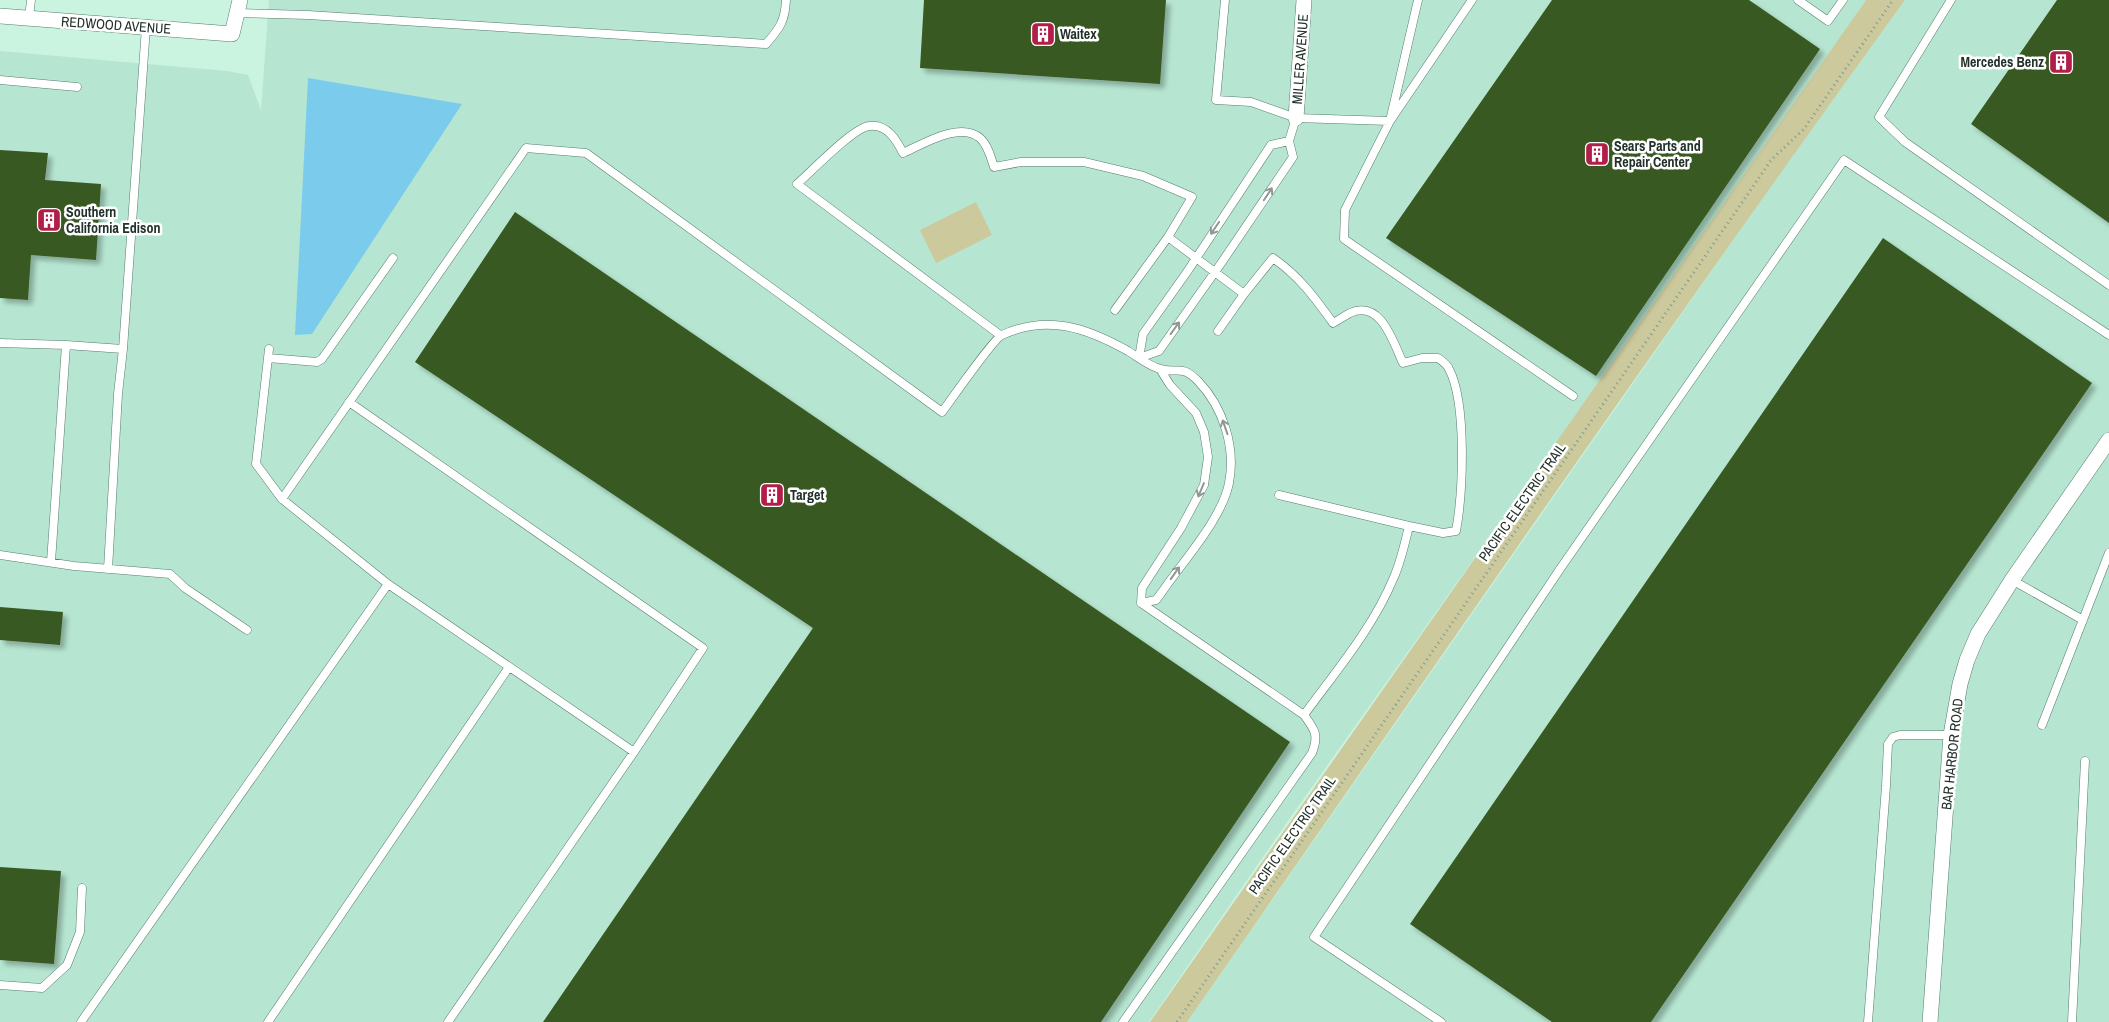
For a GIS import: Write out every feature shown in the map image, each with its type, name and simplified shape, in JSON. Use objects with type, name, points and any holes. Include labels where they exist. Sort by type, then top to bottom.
[{"type":"street","name":"MILLER AVENUE","points":[[1296,118],[1304,0]]},
{"type":"street","name":"REDWOOD AVENUE","points":[[0,16],[232,34],[238,6]]},
{"type":"street","name":"BAR HARBOR ROAD","points":[[1930,1022],[1951,735],[1956,701],[1967,660],[1991,610],[2109,440]]},
{"type":"lane","points":[[29,18],[31,0]]},
{"type":"lane","points":[[238,6],[308,15],[766,44],[779,30],[785,17],[786,0]]},
{"type":"lane","points":[[1225,0],[1216,100],[1251,102],[1296,118],[1390,121]]},
{"type":"lane","points":[[1390,121],[1418,0]]},
{"type":"lane","points":[[1472,0],[1390,121],[1345,210],[1344,239],[1573,396]]},
{"type":"lane","points":[[1798,0],[1828,21],[1843,0]]},
{"type":"lane","points":[[1951,0],[1878,116],[1905,142],[2109,285]]},
{"type":"lane","points":[[108,569],[118,394],[123,349],[146,27]]},
{"type":"lane","points":[[0,80],[77,87]]},
{"type":"lane","points":[[1140,358],[1159,351],[1293,156],[1289,141],[1296,118]]},
{"type":"lane","points":[[1000,335],[797,184],[855,132],[869,126],[881,127],[890,134],[903,153],[948,133],[968,132],[981,138],[994,166],[1021,162],[1084,162],[1143,176],[1192,196],[1168,237],[1115,310]]},
{"type":"lane","points":[[1140,358],[1143,334],[1271,145],[1289,141]]},
{"type":"lane","points":[[282,499],[526,148],[586,153],[942,412],[1000,335],[1031,326],[1057,324],[1079,328],[1102,336],[1160,369],[1185,370],[1199,382],[1215,404],[1226,428],[1230,452],[1229,483],[1217,513],[1162,592],[1156,600],[1141,603]]},
{"type":"lane","points":[[1440,1022],[1314,937],[1560,569],[1844,160],[2109,336]]},
{"type":"lane","points":[[1168,237],[1244,294]]},
{"type":"lane","points":[[268,358],[313,362],[322,359],[393,258]]},
{"type":"lane","points":[[1218,331],[1273,258],[1291,270],[1310,291],[1333,323],[1351,312],[1364,310],[1376,314],[1386,326],[1402,364],[1422,358],[1438,358],[1449,367],[1455,385],[1461,423],[1462,480],[1456,531],[1443,533],[1279,495]]},
{"type":"lane","points":[[0,343],[123,349]]},
{"type":"lane","points":[[51,562],[66,345]]},
{"type":"lane","points":[[269,349],[256,464],[282,499],[388,584],[634,752]]},
{"type":"lane","points":[[1141,603],[1142,588],[1181,528],[1204,484],[1208,457],[1204,432],[1196,413],[1170,385],[1160,369]]},
{"type":"lane","points":[[349,402],[703,648],[634,752],[448,1022]]},
{"type":"lane","points":[[1304,715],[1371,623],[1394,578],[1409,526]]},
{"type":"lane","points":[[2042,725],[2109,553]]},
{"type":"lane","points":[[0,555],[108,569],[170,574],[185,588],[247,630]]},
{"type":"lane","points":[[2012,580],[2083,620]]},
{"type":"lane","points":[[82,1022],[388,584]]},
{"type":"lane","points":[[1124,1022],[1312,753],[1316,742],[1316,733],[1304,715],[1141,603]]},
{"type":"lane","points":[[268,1022],[509,667]]},
{"type":"lane","points":[[1868,1022],[1888,744],[1893,737],[1900,735],[1951,735]]},
{"type":"lane","points":[[2072,1022],[2084,761]]},
{"type":"lane","points":[[0,984],[42,988],[67,964],[80,932],[82,888]]},
{"type":"path","name":"PACIFIC ELECTRIC TRAIL","points":[[1177,1022],[1772,159],[1804,129],[1893,0]]},
{"type":"shaded area","points":[[269,0],[1866,0],[1688,257],[1290,818],[1149,1022],[0,1022],[0,51],[227,71],[248,75],[261,110]]},
{"type":"shaded area","points":[[1866,0],[1905,0],[1633,381],[1187,1022],[1150,1022]]},
{"type":"shaded area","points":[[1905,0],[2109,0],[2109,1022],[1187,1022],[1782,170]]},
{"type":"shaded area","points":[[976,202],[992,235],[936,263],[920,230]]},
{"type":"water","points":[[308,78],[462,104],[312,334],[295,335]]},
{"type":"building","name":"Waitex","points":[[924,0],[1166,0],[1160,84],[920,68]]},
{"type":"building","name":"Sears Parts and Repair Center","points":[[1552,0],[1749,0],[1820,49],[1596,376],[1386,238]]},
{"type":"building","name":"Mercedes Benz","points":[[2057,0],[2109,0],[2109,223],[1971,124]]},
{"type":"building","name":"Southern California Edison","points":[[0,150],[48,153],[45,180],[101,184],[96,260],[31,255],[28,300],[0,298]]},
{"type":"building","name":"Target","points":[[515,212],[1290,742],[1101,1022],[543,1022],[813,628],[415,362]]},
{"type":"building","points":[[1883,238],[2092,383],[1651,1022],[1552,1022],[1410,924]]},
{"type":"building","points":[[0,607],[63,612],[60,645],[0,640]]},
{"type":"building","points":[[0,867],[61,871],[54,964],[0,960]]},
{"type":"place","name":"Waitex","points":[[1043,34]]},
{"type":"place","name":"Mercedes Benz","points":[[2061,62]]},
{"type":"place","name":"Sears Parts and Repair Center","points":[[1597,154]]},
{"type":"place","name":"Southern California Edison","points":[[49,220]]},
{"type":"place","name":"Target","points":[[772,495]]}]
